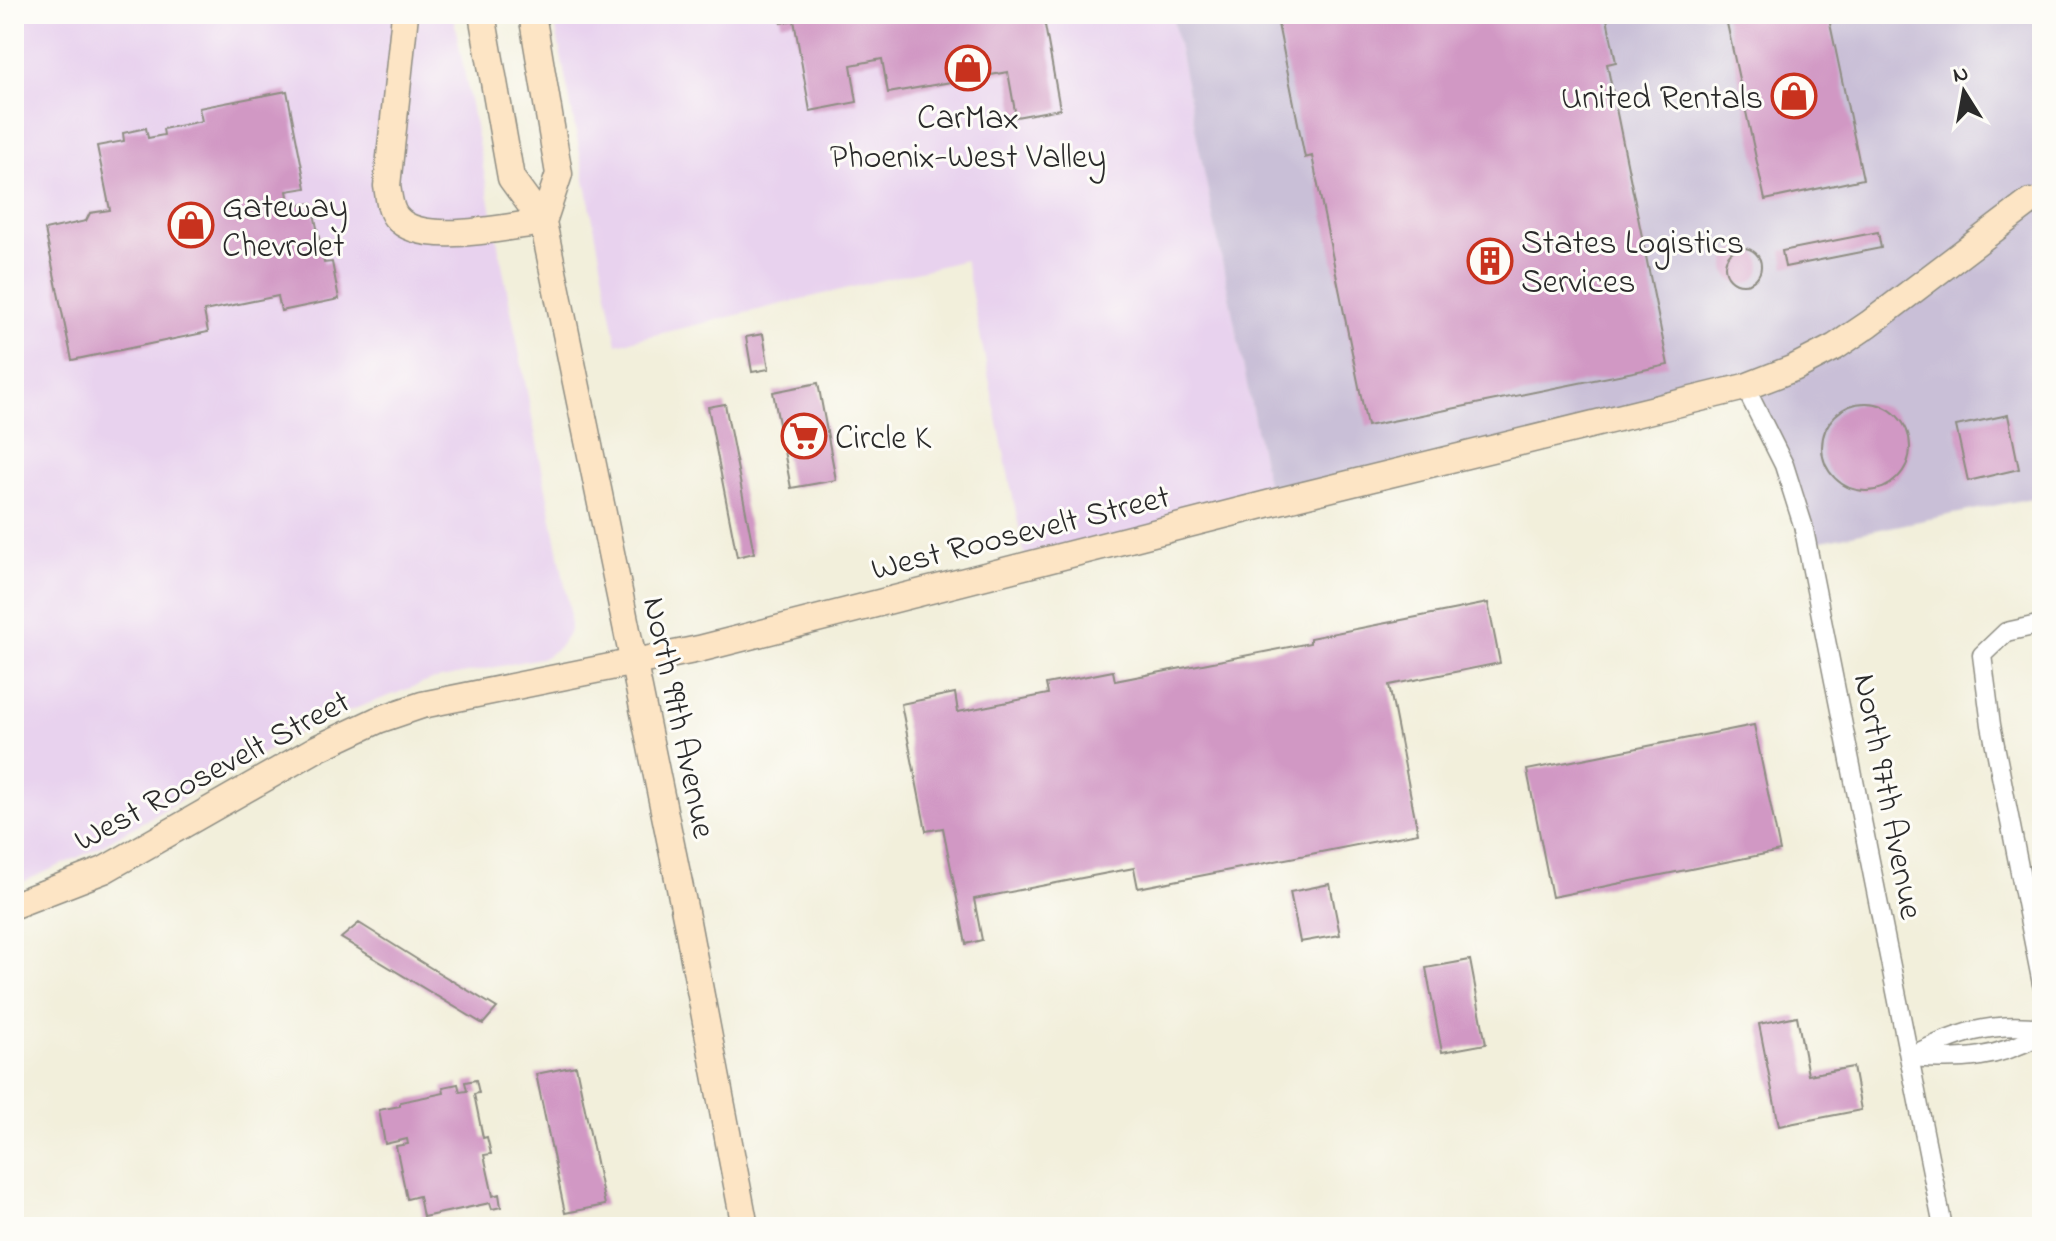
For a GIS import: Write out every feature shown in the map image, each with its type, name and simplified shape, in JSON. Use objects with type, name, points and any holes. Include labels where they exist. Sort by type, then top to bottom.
[{"type":"street","points":[[405,14],[387,186],[395,216],[419,231],[438,234],[543,222]]},
{"type":"street","name":"North 99th Avenue","points":[[482,14],[511,178],[543,222],[745,1227]]},
{"type":"street","name":"North 99th Avenue","points":[[532,14],[559,174],[543,222]]},
{"type":"street","name":"West Roosevelt Street","points":[[14,905],[104,870],[316,749],[378,720],[422,705],[728,642],[1271,503],[1745,387],[1794,368],[1835,347],[2030,202]]},
{"type":"street","name":"North 97th Avenue","points":[[1745,387],[1784,465],[1803,525],[1943,1227]]},
{"type":"street","points":[[2042,624],[2006,632],[1982,655],[1991,725],[2042,984]]},
{"type":"street","points":[[1909,1057],[1950,1036],[2012,1024],[2042,1028]]},
{"type":"street","points":[[1909,1057],[1959,1060],[2018,1048],[2042,1034]]},
{"type":"shaded area","points":[[14,14],[453,14],[570,611],[570,631],[560,646],[545,657],[432,680],[314,724],[90,852],[14,886]]},
{"type":"shaded area","points":[[553,14],[1172,14],[1271,503],[1027,567],[965,260],[617,344]]},
{"type":"shaded area","points":[[1172,14],[2042,14],[2042,496],[1807,546],[1745,387],[1271,503]]},
{"type":"building","name":"CarMax Phoenix-West Valley","points":[[780,14],[1043,14],[1060,109],[1016,117],[1008,72],[888,93],[882,59],[851,65],[857,102],[810,111],[794,20],[781,23]]},
{"type":"building","name":"States Logistics Services","points":[[1276,14],[1606,14],[1616,62],[1607,64],[1668,365],[1367,426],[1312,156],[1305,158]]},
{"type":"building","name":"United Rentals","points":[[1725,14],[1828,14],[1863,179],[1765,200]]},
{"type":"building","name":"Gateway Chevrolet","points":[[287,91],[306,188],[287,191],[290,207],[312,203],[324,263],[332,262],[339,299],[281,311],[278,296],[204,311],[208,332],[72,360],[45,230],[86,221],[90,213],[110,210],[97,146],[124,141],[123,133],[146,128],[148,138],[164,135],[163,129],[202,121],[199,108]]},
{"type":"building","points":[[1878,232],[1881,248],[1785,267],[1782,251]]},
{"type":"building","points":[[1743,248],[1756,253],[1761,266],[1756,279],[1743,284],[1730,279],[1725,266],[1730,253]]},
{"type":"building","points":[[763,334],[769,369],[752,372],[746,337]]},
{"type":"building","name":"Circle K","points":[[818,383],[836,480],[791,488],[773,392]]},
{"type":"building","points":[[1857,403],[1875,403],[1891,410],[1903,422],[1910,438],[1910,456],[1903,472],[1891,484],[1875,491],[1857,491],[1841,484],[1829,472],[1822,456],[1822,438],[1829,422],[1841,410]]},
{"type":"building","name":"Circle K","points":[[725,404],[754,553],[737,557],[708,407]]},
{"type":"building","points":[[2008,415],[2019,469],[1968,481],[1956,426]]},
{"type":"building","points":[[1488,603],[1500,663],[1389,685],[1418,833],[1138,888],[1134,868],[974,899],[982,940],[966,944],[943,828],[926,831],[901,704],[955,693],[958,712],[1048,694],[1046,684],[1113,671],[1115,681],[1310,643],[1310,638]]},
{"type":"building","points":[[1754,725],[1780,851],[1552,897],[1527,770]]},
{"type":"building","points":[[1330,884],[1340,935],[1300,942],[1290,892]]},
{"type":"building","points":[[359,923],[497,1008],[483,1024],[341,938]]},
{"type":"building","points":[[1470,960],[1486,1044],[1442,1052],[1426,968]]},
{"type":"building","points":[[1797,1016],[1808,1075],[1853,1067],[1861,1110],[1779,1126],[1759,1024]]},
{"type":"building","points":[[576,1066],[605,1205],[565,1213],[536,1074]]},
{"type":"building","points":[[476,1080],[479,1093],[474,1094],[483,1138],[487,1137],[491,1154],[484,1155],[493,1196],[499,1194],[501,1207],[492,1209],[490,1203],[423,1217],[419,1196],[407,1199],[396,1146],[408,1144],[407,1139],[385,1144],[379,1110],[400,1106],[400,1102],[444,1093],[443,1087],[458,1084],[460,1092],[467,1091],[465,1082]]},
{"type":"place","name":"CarMax Phoenix-West Valley","points":[[968,68]]},
{"type":"place","name":"United Rentals","points":[[1794,96]]},
{"type":"place","name":"Gateway Chevrolet","points":[[191,225]]},
{"type":"place","name":"States Logistics Services","points":[[1490,261]]},
{"type":"place","name":"Circle K","points":[[804,436]]}]
